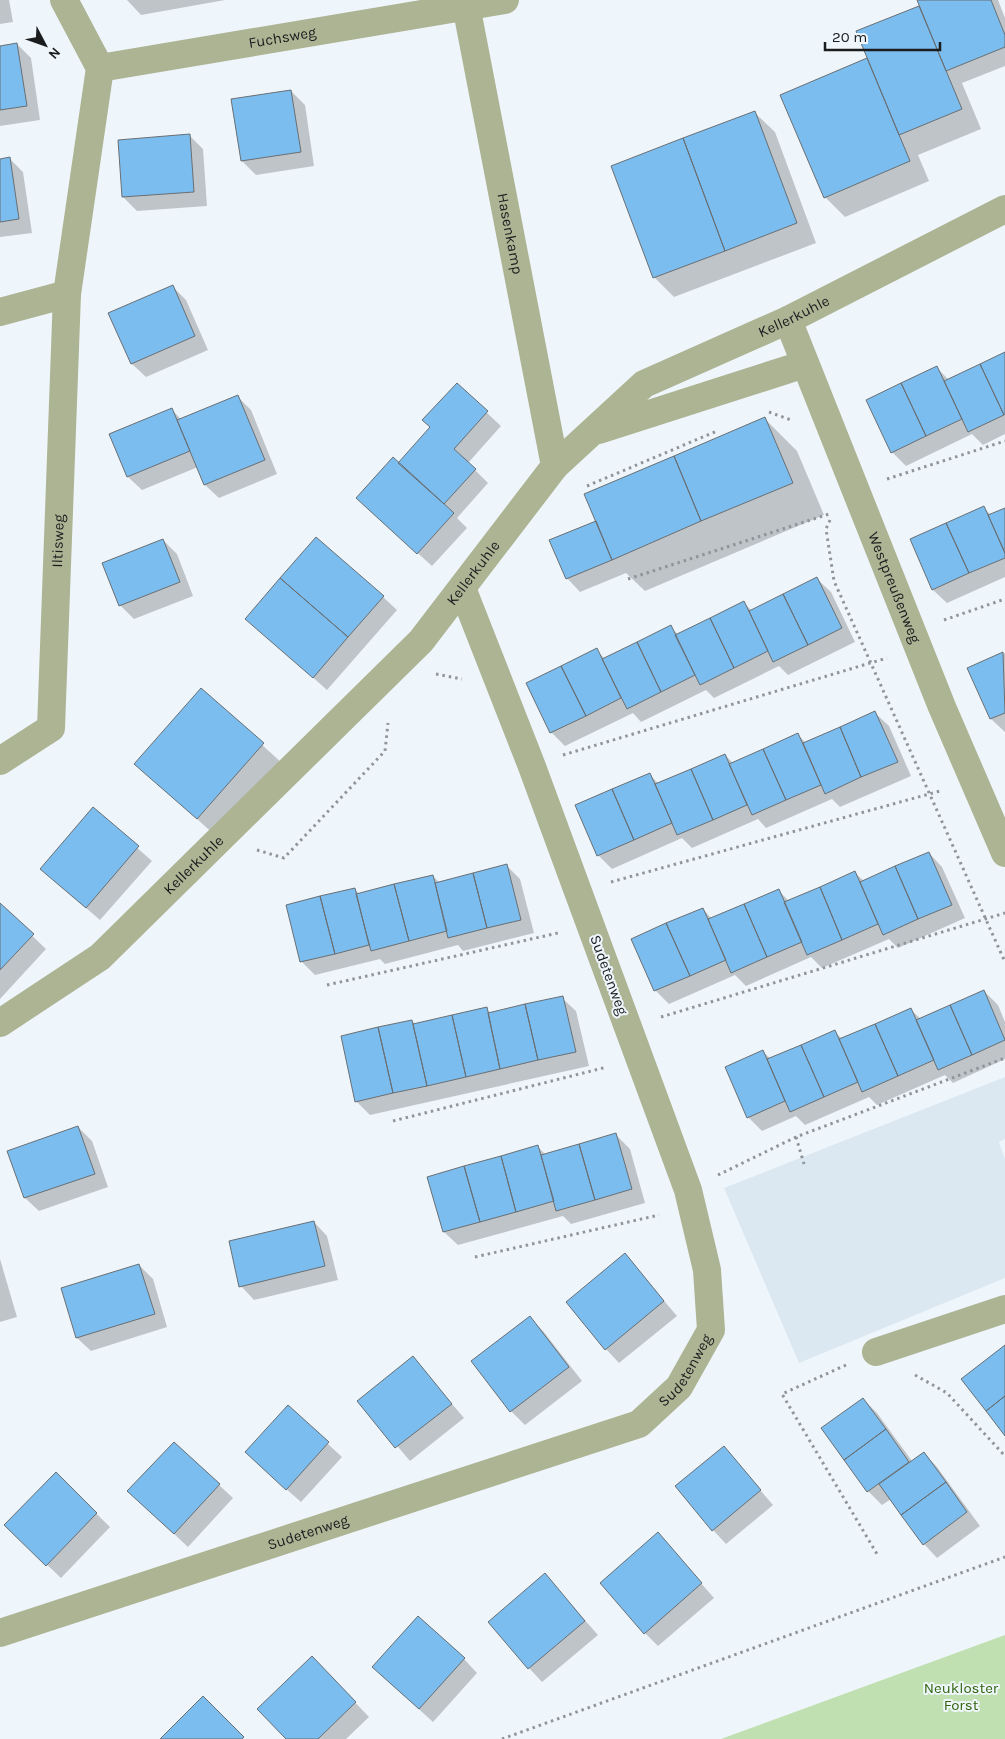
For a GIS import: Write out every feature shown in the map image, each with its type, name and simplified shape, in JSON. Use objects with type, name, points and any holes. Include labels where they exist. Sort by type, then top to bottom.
[{"type":"street","points":[[0,312],[67,294],[100,68],[64,0]]},
{"type":"street","name":"Fuchsweg","points":[[100,68],[465,4],[505,0]]},
{"type":"street","name":"Hasenkamp","points":[[465,4],[555,466]]},
{"type":"street","name":"Kellerkuhle","points":[[0,1023],[100,958],[421,641],[555,466],[644,384],[788,320],[1005,209]]},
{"type":"street","name":"Iltisweg","points":[[0,761],[50,728],[67,294]]},
{"type":"street","name":"Westpreußenweg","points":[[788,320],[916,640],[1005,853]]},
{"type":"street","points":[[593,432],[805,364]]},
{"type":"street","name":"Sudetenweg","points":[[0,1633],[639,1424],[679,1387],[711,1330],[707,1270],[691,1200],[531,764],[462,588]]},
{"type":"street","points":[[876,1352],[1005,1309]]},
{"type":"path","points":[[628,579],[1005,441]]},
{"type":"path","points":[[531,764],[916,640],[1005,599]]},
{"type":"path","points":[[431,673],[464,679]]},
{"type":"path","points":[[255,850],[284,858],[385,751],[388,720]]},
{"type":"path","points":[[578,892],[975,782]]},
{"type":"path","points":[[628,1027],[1005,913]]},
{"type":"path","points":[[556,924],[562,942]]},
{"type":"path","points":[[327,985],[590,926]]},
{"type":"path","points":[[605,1058],[612,1075]]},
{"type":"path","points":[[475,1257],[672,1212],[796,1137],[1005,1058]]},
{"type":"path","points":[[393,1121],[640,1059]]},
{"type":"path","points":[[796,1137],[804,1164]]},
{"type":"path","points":[[877,1554],[782,1394],[876,1352],[947,1393],[1005,1456]]},
{"type":"path","points":[[502,1739],[1005,1557]]},
{"type":"shaded area","points":[[1005,1077],[1005,1139],[999,1142],[1005,1159],[1005,1278],[799,1363],[724,1188]]},
{"type":"green space","name":"Neukloster Forst","points":[[1005,1635],[1005,1739],[721,1739]]},
{"type":"building","points":[[917,0],[991,0],[1005,35],[1005,47],[946,71]]},
{"type":"building","points":[[919,6],[962,109],[899,135],[856,31]]},
{"type":"building","points":[[17,43],[27,106],[0,110],[0,46]]},
{"type":"building","points":[[867,58],[910,161],[824,198],[780,95]]},
{"type":"building","points":[[291,90],[301,152],[241,161],[231,99]]},
{"type":"building","points":[[755,111],[797,223],[725,251],[683,138]]},
{"type":"building","points":[[190,134],[194,192],[122,197],[118,140]]},
{"type":"building","points":[[683,138],[725,251],[653,278],[611,166]]},
{"type":"building","points":[[10,157],[19,219],[0,222],[0,159]]},
{"type":"building","points":[[173,285],[195,336],[131,364],[108,313]]},
{"type":"building","points":[[1005,352],[1005,414],[1004,415],[980,364]]},
{"type":"building","points":[[980,364],[1004,415],[968,432],[944,381]]},
{"type":"building","points":[[937,366],[962,419],[926,436],[901,383]]},
{"type":"building","points":[[457,383],[488,411],[454,449],[476,469],[444,504],[398,463],[430,427],[422,420]]},
{"type":"building","points":[[901,383],[926,436],[891,453],[866,400]]},
{"type":"building","points":[[238,395],[265,460],[204,485],[177,420]]},
{"type":"building","points":[[172,408],[190,451],[127,477],[109,434]]},
{"type":"building","points":[[765,417],[793,483],[701,521],[674,456]]},
{"type":"building","points":[[674,456],[701,521],[612,560],[584,494]]},
{"type":"building","points":[[393,457],[454,513],[417,554],[356,498]]},
{"type":"building","points":[[984,506],[1005,553],[1005,558],[969,573],[946,523]]},
{"type":"building","points":[[1005,508],[1005,553],[988,515]]},
{"type":"building","points":[[596,521],[612,560],[566,579],[549,540]]},
{"type":"building","points":[[946,523],[969,573],[932,590],[910,539]]},
{"type":"building","points":[[316,537],[384,596],[348,637],[280,578]]},
{"type":"building","points":[[163,539],[180,582],[119,606],[102,563]]},
{"type":"building","points":[[817,577],[842,628],[808,645],[783,594]]},
{"type":"building","points":[[280,578],[348,637],[313,678],[245,619]]},
{"type":"building","points":[[783,594],[808,645],[773,662],[749,611]]},
{"type":"building","points":[[744,601],[768,651],[734,668],[710,618]]},
{"type":"building","points":[[710,618],[734,668],[700,685],[675,635]]},
{"type":"building","points":[[671,625],[695,675],[661,692],[637,642]]},
{"type":"building","points":[[637,642],[661,692],[627,709],[602,659]]},
{"type":"building","points":[[597,648],[621,698],[586,716],[561,666]]},
{"type":"building","points":[[1003,652],[1005,713],[990,719],[967,668]]},
{"type":"building","points":[[561,666],[586,716],[550,733],[526,683]]},
{"type":"building","points":[[201,688],[264,743],[197,819],[134,764]]},
{"type":"building","points":[[875,711],[898,762],[861,777],[840,727]]},
{"type":"building","points":[[840,727],[861,777],[825,794],[803,743]]},
{"type":"building","points":[[798,733],[821,785],[786,800],[763,749]]},
{"type":"building","points":[[763,749],[786,800],[752,815],[729,764]]},
{"type":"building","points":[[725,754],[747,805],[713,820],[691,769]]},
{"type":"building","points":[[691,769],[713,820],[677,835],[655,784]]},
{"type":"building","points":[[650,773],[672,823],[634,840],[612,789]]},
{"type":"building","points":[[612,789],[634,840],[597,856],[575,805]]},
{"type":"building","points":[[93,807],[139,846],[86,908],[40,869]]},
{"type":"building","points":[[929,852],[952,905],[918,919],[895,866]]},
{"type":"building","points":[[507,864],[521,920],[487,928],[473,873]]},
{"type":"building","points":[[895,866],[918,919],[883,935],[860,882]]},
{"type":"building","points":[[855,871],[878,924],[842,940],[820,887]]},
{"type":"building","points":[[473,873],[487,928],[448,938],[435,883]]},
{"type":"building","points":[[433,875],[447,931],[409,941],[394,884]]},
{"type":"building","points":[[394,884],[409,941],[371,951],[356,894]]},
{"type":"building","points":[[820,887],[842,940],[807,955],[784,902]]},
{"type":"building","points":[[355,888],[369,945],[335,954],[320,896]]},
{"type":"building","points":[[779,889],[802,942],[767,957],[744,904]]},
{"type":"building","points":[[320,896],[335,954],[300,962],[286,905]]},
{"type":"building","points":[[0,903],[34,934],[0,970]]},
{"type":"building","points":[[744,904],[767,957],[731,973],[708,919]]},
{"type":"building","points":[[703,908],[726,960],[690,976],[666,923]]},
{"type":"building","points":[[666,923],[690,976],[654,991],[631,939]]},
{"type":"building","points":[[984,990],[1005,1040],[972,1055],[950,1005]]},
{"type":"building","points":[[563,996],[576,1052],[538,1060],[525,1004]]},
{"type":"building","points":[[525,1004],[538,1060],[500,1069],[488,1013]]},
{"type":"building","points":[[950,1005],[972,1055],[938,1070],[916,1020]]},
{"type":"building","points":[[487,1007],[500,1069],[466,1077],[452,1015]]},
{"type":"building","points":[[911,1008],[934,1060],[898,1076],[875,1024]]},
{"type":"building","points":[[452,1015],[466,1077],[427,1086],[413,1024]]},
{"type":"building","points":[[412,1020],[427,1086],[393,1093],[378,1027]]},
{"type":"building","points":[[875,1024],[898,1076],[862,1092],[839,1039]]},
{"type":"building","points":[[378,1027],[393,1093],[355,1102],[341,1036]]},
{"type":"building","points":[[835,1030],[858,1082],[824,1097],[801,1045]]},
{"type":"building","points":[[801,1045],[824,1097],[790,1112],[767,1059]]},
{"type":"building","points":[[763,1050],[785,1101],[747,1118],[725,1067]]},
{"type":"building","points":[[78,1126],[95,1174],[24,1198],[7,1151]]},
{"type":"building","points":[[616,1133],[632,1189],[595,1200],[579,1144]]},
{"type":"building","points":[[579,1144],[595,1200],[556,1211],[541,1155]]},
{"type":"building","points":[[538,1145],[554,1201],[516,1212],[501,1156]]},
{"type":"building","points":[[501,1156],[516,1212],[480,1222],[464,1166]]},
{"type":"building","points":[[464,1166],[480,1222],[443,1232],[427,1177]]},
{"type":"building","points":[[314,1221],[325,1266],[239,1287],[229,1241]]},
{"type":"building","points":[[625,1253],[664,1301],[605,1350],[566,1302]]},
{"type":"building","points":[[139,1264],[155,1314],[76,1338],[61,1288]]},
{"type":"building","points":[[530,1316],[569,1367],[510,1412],[471,1361]]},
{"type":"building","points":[[1005,1345],[1005,1396],[986,1411],[961,1379]]},
{"type":"building","points":[[413,1356],[452,1404],[395,1448],[357,1401]]},
{"type":"building","points":[[1005,1396],[1005,1436],[986,1411]]},
{"type":"building","points":[[863,1398],[886,1429],[844,1460],[821,1428]]},
{"type":"building","points":[[288,1405],[329,1442],[286,1490],[245,1452]]},
{"type":"building","points":[[886,1429],[909,1462],[867,1492],[844,1460]]},
{"type":"building","points":[[174,1442],[220,1484],[174,1534],[127,1491]]},
{"type":"building","points":[[724,1446],[761,1490],[712,1531],[675,1486]]},
{"type":"building","points":[[924,1452],[946,1482],[901,1515],[879,1484]]},
{"type":"building","points":[[56,1472],[97,1513],[46,1566],[4,1525]]},
{"type":"building","points":[[946,1482],[967,1512],[923,1545],[901,1515]]},
{"type":"building","points":[[658,1532],[702,1583],[644,1634],[600,1583]]},
{"type":"building","points":[[545,1573],[585,1621],[528,1669],[488,1622]]},
{"type":"building","points":[[418,1616],[465,1658],[419,1709],[372,1667]]},
{"type":"building","points":[[312,1656],[356,1702],[318,1739],[286,1739],[257,1709]]},
{"type":"building","points":[[203,1696],[244,1737],[242,1739],[160,1739]]}]
